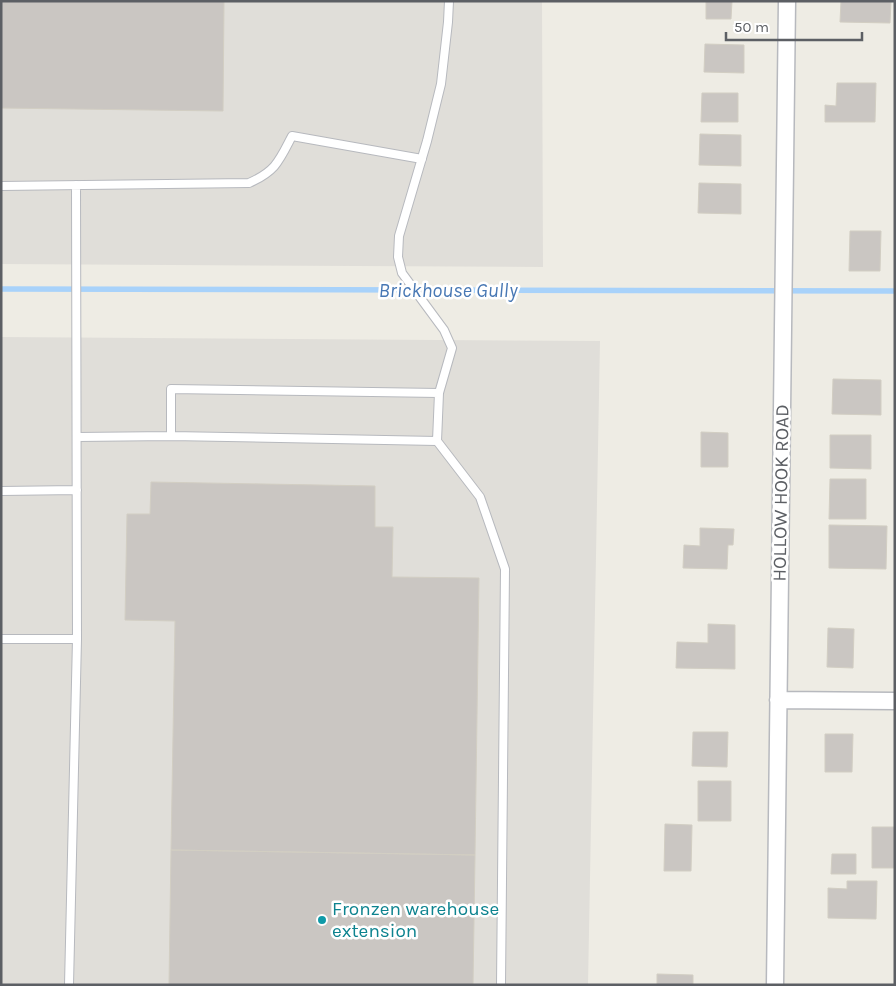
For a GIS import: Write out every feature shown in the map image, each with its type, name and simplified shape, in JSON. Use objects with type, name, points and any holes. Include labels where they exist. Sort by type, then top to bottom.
[{"type":"street","name":"HOLLOW HOOK ROAD","points":[[775,985],[787,1]]},
{"type":"street","points":[[778,700],[895,701]]},
{"type":"lane","points":[[449,1],[441,84],[422,159],[399,236],[398,257],[402,273],[444,330],[452,348],[439,393],[437,441],[480,497],[505,569],[501,985]]},
{"type":"lane","points":[[1,186],[249,183],[265,176],[277,163],[292,136],[422,159]]},
{"type":"lane","points":[[69,985],[77,639],[76,185]]},
{"type":"lane","points":[[171,436],[171,389],[439,393]]},
{"type":"lane","points":[[77,436],[437,441]]},
{"type":"lane","points":[[1,491],[77,490]]},
{"type":"lane","points":[[1,639],[77,639]]},
{"type":"shaded area","points":[[1,1],[542,1],[543,267],[1,264]]},
{"type":"shaded area","points":[[1,337],[600,341],[588,985],[1,985]]},
{"type":"building","points":[[1,1],[224,1],[223,111],[1,108]]},
{"type":"building","points":[[706,1],[732,1],[731,19],[706,19]]},
{"type":"building","points":[[841,1],[891,1],[890,23],[840,22]]},
{"type":"building","points":[[705,44],[744,45],[744,73],[704,72]]},
{"type":"building","points":[[837,83],[876,83],[875,122],[825,122],[825,105],[836,106]]},
{"type":"building","points":[[702,93],[738,93],[738,122],[701,122]]},
{"type":"building","points":[[700,134],[741,135],[741,166],[699,165]]},
{"type":"building","points":[[699,183],[741,184],[741,214],[698,213]]},
{"type":"building","points":[[850,231],[881,231],[880,271],[849,271]]},
{"type":"building","points":[[833,379],[881,380],[881,415],[832,414]]},
{"type":"building","points":[[701,432],[728,433],[728,467],[701,467]]},
{"type":"building","points":[[830,435],[871,435],[871,469],[830,468]]},
{"type":"building","points":[[830,479],[866,479],[866,519],[829,519]]},
{"type":"building","points":[[151,482],[375,486],[375,527],[393,527],[392,577],[479,578],[475,855],[171,850],[175,621],[125,620],[127,514],[150,514]]},
{"type":"building","points":[[829,525],[887,526],[886,569],[829,568]]},
{"type":"building","points":[[700,528],[734,529],[733,545],[728,545],[727,569],[683,568],[684,545],[700,546]]},
{"type":"building","points":[[708,624],[735,625],[735,669],[676,668],[677,642],[708,643]]},
{"type":"building","points":[[828,628],[854,629],[853,668],[827,667]]},
{"type":"building","points":[[693,732],[728,732],[727,767],[692,766]]},
{"type":"building","points":[[825,734],[853,734],[852,772],[825,772]]},
{"type":"building","points":[[698,781],[731,781],[731,821],[698,821]]},
{"type":"building","points":[[665,824],[692,825],[691,871],[664,871]]},
{"type":"building","points":[[872,827],[895,827],[895,868],[872,868]]},
{"type":"building","name":"Fronzen warehouse extension","points":[[171,850],[475,855],[473,985],[169,985]]},
{"type":"building","points":[[832,854],[856,854],[856,874],[831,874]]},
{"type":"building","points":[[847,881],[877,881],[876,919],[828,918],[828,888],[847,889]]},
{"type":"building","points":[[657,974],[693,975],[693,985],[657,985]]},
{"type":"waterway","name":"Brickhouse Gully","points":[[1,289],[895,291]]},
{"type":"place","name":"Fronzen warehouse extension","points":[[322,920]]}]
